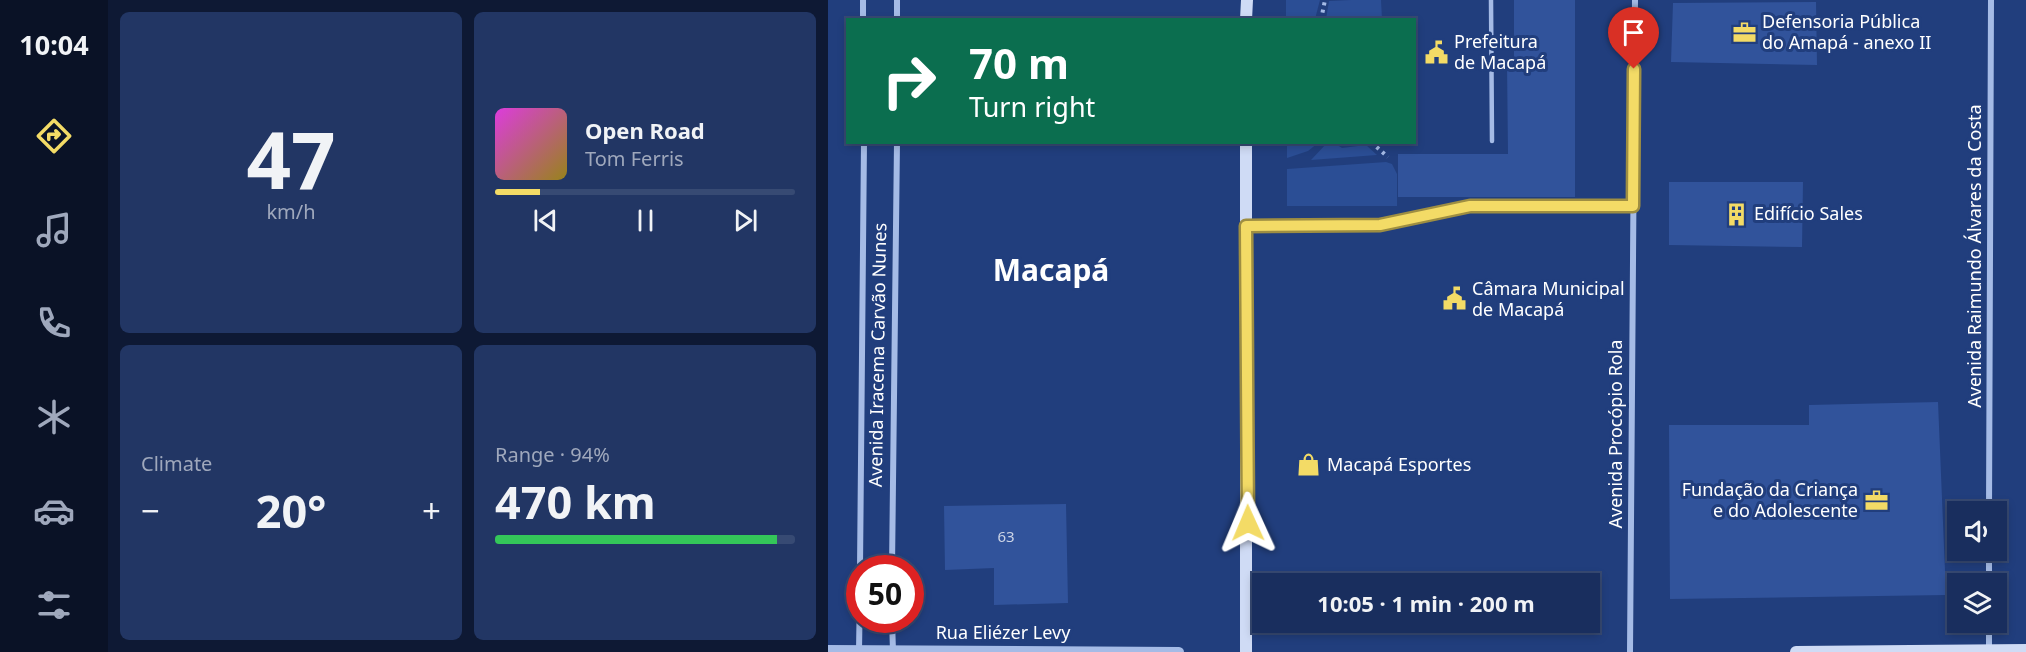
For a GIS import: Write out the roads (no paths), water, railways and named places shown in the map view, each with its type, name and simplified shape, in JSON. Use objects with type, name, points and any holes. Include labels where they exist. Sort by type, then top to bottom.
[{"type":"main road","points":[[1246,0],[1246,18]]},
{"type":"main road","points":[[1246,144],[1246,652]]},
{"type":"main road","points":[[1796,652],[2026,650]]},
{"type":"street","points":[[863,0],[863,18]]},
{"type":"street","points":[[897,0],[897,18]]},
{"type":"street","name":"Avenida Procópio Rola","points":[[1630,652],[1635,0]]},
{"type":"street","name":"Avenida Raimundo Álvares da Costa","points":[[1989,501],[1990,0]]},
{"type":"street","name":"Avenida Iracema Carvão Nunes","points":[[860,555],[864,144]]},
{"type":"street","name":"Avenida Iracema Carvão Nunes","points":[[892,555],[897,144]]},
{"type":"street","points":[[859,633],[859,651]]},
{"type":"street","points":[[892,633],[893,651]]},
{"type":"street","points":[[1989,633],[1989,651]]},
{"type":"street","name":"Rua Eliézer Levy","points":[[828,650],[1179,652]]},
{"type":"lane","points":[[1491,0],[1492,141]]},
{"type":"lane","points":[[1246,226],[1380,225],[1470,206],[1633,206]]},
{"type":"place","name":"Defensoria Pública do Amapá - anexo II","points":[[1744,32]]},
{"type":"place","name":"Prefeitura de Macapá","points":[[1436,52]]},
{"type":"place","name":"Edifício Sales","points":[[1736,214]]},
{"type":"place","name":"Câmara Municipal de Macapá","points":[[1454,299]]},
{"type":"place","name":"Macapá Esportes","points":[[1309,465]]},
{"type":"place","name":"Fundação da Criança e do Adolescente","points":[[1876,500]]},
{"type":"district","name":"Macapá","points":[[1051,271]]}]
